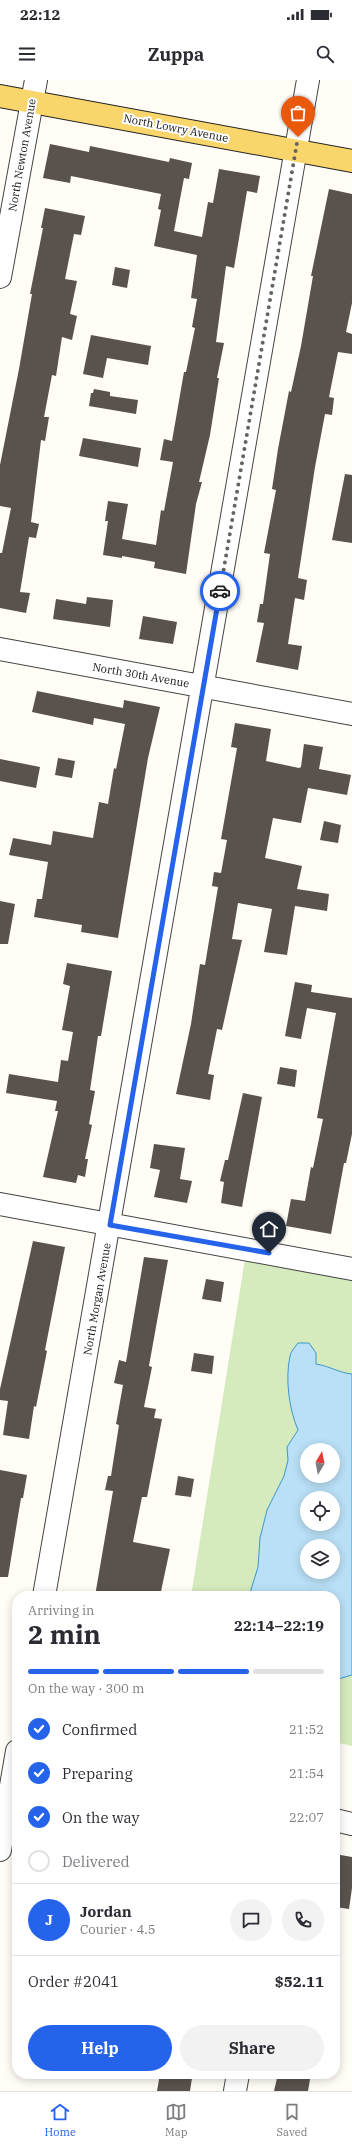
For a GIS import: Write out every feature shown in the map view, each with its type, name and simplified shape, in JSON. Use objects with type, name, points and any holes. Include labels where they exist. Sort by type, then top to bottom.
[{"type":"main road","name":"North Lowry Avenue","points":[[0,96],[352,161]]},
{"type":"street","name":"North Newton Avenue","points":[[0,277],[36,80]]},
{"type":"street","name":"North Morgan Avenue","points":[[45,1591],[204,686],[308,80]]},
{"type":"street","name":"North 30th Avenue","points":[[0,649],[352,714]]},
{"type":"street","points":[[0,1204],[352,1270]]},
{"type":"street","points":[[0,1850],[12,1759]]},
{"type":"street","points":[[340,1821],[352,1824]]},
{"type":"street","points":[[235,2091],[237,2079]]},
{"type":"green space","points":[[245,1259],[352,1280],[352,1746],[340,1743],[340,1591],[192,1591]]},
{"type":"water","points":[[298,1343],[309,1343],[316,1353],[316,1364],[352,1374],[352,1675],[340,1679],[340,1591],[251,1591],[258,1567],[260,1538],[267,1510],[284,1476],[288,1460],[287,1447],[298,1430],[292,1413],[289,1394],[288,1374],[290,1356]]},
{"type":"building","points":[[50,144],[89,152],[90,146],[169,162],[170,158],[192,163],[189,179],[184,178],[174,231],[202,237],[208,202],[213,203],[219,169],[260,176],[257,193],[247,191],[234,268],[226,266],[216,342],[224,343],[217,378],[219,378],[210,435],[199,482],[202,482],[196,504],[186,574],[154,568],[155,562],[122,556],[122,558],[103,555],[108,521],[105,521],[108,501],[128,504],[122,539],[156,545],[161,510],[164,511],[173,462],[160,460],[164,439],[172,441],[184,372],[186,372],[195,328],[192,327],[197,299],[191,298],[197,255],[154,246],[161,210],[158,209],[161,194],[71,176],[70,183],[43,178]]},
{"type":"building","points":[[329,189],[352,194],[352,303],[346,332],[352,334],[352,354],[338,352],[329,397],[334,398],[332,415],[325,414],[315,467],[298,578],[307,580],[304,600],[295,598],[288,644],[302,646],[298,670],[256,662],[264,623],[257,622],[260,604],[263,604],[270,554],[264,553],[276,490],[272,489],[278,449],[289,391],[291,392],[301,346],[313,276],[311,276]]},
{"type":"building","points":[[45,208],[85,216],[81,235],[74,234],[65,279],[77,281],[70,314],[77,316],[72,340],[62,337],[56,376],[52,375],[44,417],[49,417],[45,441],[41,440],[31,522],[39,524],[36,538],[29,537],[20,592],[30,593],[26,613],[0,608],[0,553],[2,553],[11,508],[0,506],[0,465],[19,369],[32,294],[30,294],[43,228],[41,228]]},
{"type":"building","points":[[115,267],[130,270],[127,288],[112,285]]},
{"type":"building","points":[[91,335],[151,346],[148,365],[107,358],[103,378],[83,374]]},
{"type":"building","points":[[94,389],[110,392],[110,396],[138,400],[136,414],[89,406],[91,393],[93,393]]},
{"type":"building","points":[[83,438],[141,448],[138,467],[79,456]]},
{"type":"building","points":[[345,474],[352,475],[352,543],[332,540]]},
{"type":"building","points":[[87,597],[113,600],[110,627],[53,619],[56,599],[86,604]]},
{"type":"building","points":[[143,616],[177,622],[173,644],[139,639]]},
{"type":"building","points":[[37,691],[123,708],[124,700],[160,707],[148,758],[118,938],[81,932],[82,925],[34,917],[37,899],[42,899],[48,862],[9,855],[13,838],[51,845],[53,831],[93,838],[99,802],[108,804],[114,768],[116,769],[125,724],[94,718],[93,725],[32,712]]},
{"type":"building","points":[[235,723],[271,729],[266,761],[299,768],[301,767],[304,744],[323,747],[319,769],[351,775],[347,795],[308,788],[301,823],[273,818],[265,858],[302,866],[297,889],[329,894],[327,911],[295,906],[287,955],[264,952],[272,909],[238,903],[232,939],[242,940],[222,1030],[217,1029],[208,1074],[214,1075],[210,1100],[176,1094],[191,1024],[200,964],[205,965],[218,887],[212,886],[214,872],[221,873],[227,840],[221,839],[237,748],[231,747]]},
{"type":"building","points":[[58,758],[75,761],[72,778],[55,775]]},
{"type":"building","points":[[0,759],[40,767],[36,788],[0,781]]},
{"type":"building","points":[[324,821],[341,825],[338,843],[320,840]]},
{"type":"building","points":[[0,901],[15,904],[8,944],[0,944]]},
{"type":"building","points":[[67,963],[112,971],[101,1036],[98,1036],[90,1090],[95,1091],[89,1124],[92,1125],[85,1159],[88,1159],[85,1177],[78,1175],[76,1183],[43,1177],[58,1111],[55,1111],[57,1101],[6,1093],[9,1074],[58,1082],[61,1060],[68,1061],[73,1032],[62,1030],[70,986],[63,984]]},
{"type":"building","points":[[295,982],[312,985],[311,992],[352,998],[352,1134],[346,1163],[344,1163],[331,1234],[286,1226],[291,1199],[305,1201],[311,1167],[313,1168],[323,1119],[317,1118],[336,1013],[307,1008],[301,1039],[285,1036]]},
{"type":"building","points":[[280,1067],[297,1070],[295,1087],[277,1084]]},
{"type":"building","points":[[243,1093],[262,1097],[242,1207],[221,1203],[224,1182],[220,1181],[225,1160],[228,1160]]},
{"type":"building","points":[[154,1144],[185,1148],[180,1179],[192,1181],[187,1203],[154,1197],[160,1170],[150,1168]]},
{"type":"building","points":[[33,1241],[65,1247],[45,1350],[47,1351],[36,1407],[34,1406],[29,1439],[3,1435],[8,1401],[0,1400],[0,1389]]},
{"type":"building","points":[[144,1257],[168,1260],[149,1366],[152,1367],[144,1407],[156,1409],[154,1418],[162,1419],[147,1497],[142,1497],[133,1542],[170,1549],[161,1591],[96,1591],[113,1491],[105,1490],[108,1476],[111,1476],[119,1425],[116,1424],[123,1385],[114,1383],[119,1360],[126,1362]]},
{"type":"building","points":[[206,1279],[224,1282],[221,1302],[202,1299]]},
{"type":"building","points":[[194,1353],[214,1356],[212,1374],[191,1371]]},
{"type":"building","points":[[0,1470],[27,1475],[23,1498],[21,1498],[8,1577],[0,1577]]},
{"type":"building","points":[[178,1476],[194,1479],[191,1497],[175,1495]]},
{"type":"building","points":[[340,1855],[352,1857],[352,1888],[349,1909],[340,1908]]},
{"type":"building","points":[[159,2079],[192,2079],[190,2091],[157,2091]]},
{"type":"building","points":[[277,2079],[310,2079],[308,2091],[274,2091]]},
{"type":"way so far","points":[[220,591],[298,137]]},
{"type":"route","points":[[220,591],[110,1225],[269,1253]]}]
